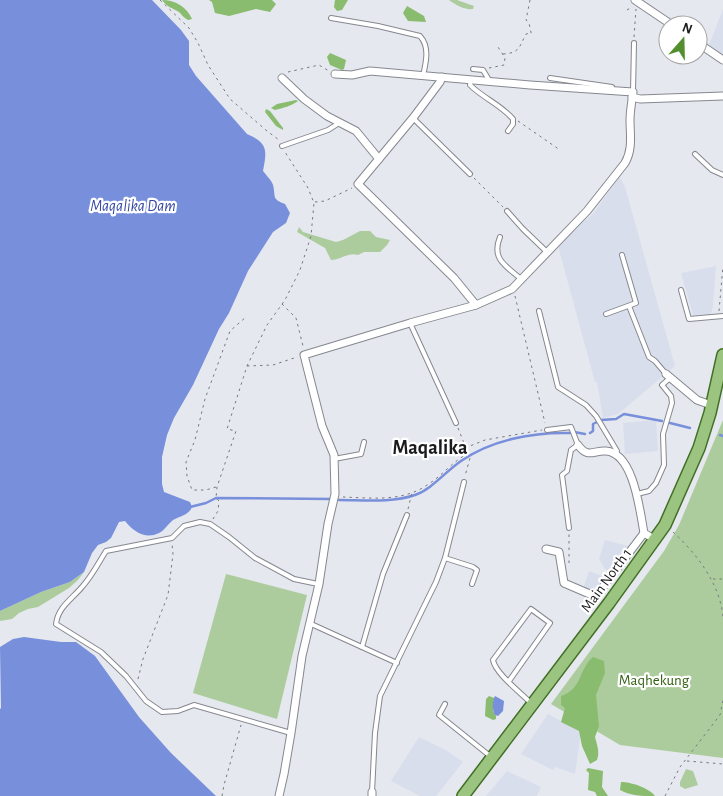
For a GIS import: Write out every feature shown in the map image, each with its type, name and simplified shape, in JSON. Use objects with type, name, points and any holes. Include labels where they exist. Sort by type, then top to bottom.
[{"type":"main road","name":"Main North 1","points":[[463,796],[533,705],[665,525],[699,448],[723,356]]},
{"type":"street","points":[[635,3],[658,17]]},
{"type":"street","points":[[708,50],[723,60]]},
{"type":"street","points":[[335,74],[352,75],[370,71],[489,80],[618,91],[640,99],[723,96]]},
{"type":"street","points":[[442,77],[414,118],[358,184],[454,278],[476,305]]},
{"type":"street","points":[[282,78],[304,100],[339,123],[356,131],[379,159]]},
{"type":"street","points":[[279,796],[292,733],[295,699],[308,623],[319,584],[328,524],[335,497],[334,459],[322,426],[304,355],[476,305],[512,289],[587,211],[625,163],[629,155],[632,95]]},
{"type":"street","points":[[668,376],[697,400],[711,405]]},
{"type":"street","points":[[578,445],[582,451],[588,453],[604,450],[610,451],[620,457],[626,464],[637,494],[644,533],[654,540]]},
{"type":"street","points":[[546,549],[559,552],[564,583],[592,595],[597,595],[644,533]]},
{"type":"lane","points":[[331,18],[420,36],[426,47],[427,58],[423,76]]},
{"type":"lane","points":[[632,95],[634,43]]},
{"type":"lane","points":[[473,69],[483,70],[489,80]]},
{"type":"lane","points":[[550,78],[615,88],[618,91]]},
{"type":"lane","points":[[471,79],[470,85],[476,91],[509,113],[513,118],[513,124],[508,132]]},
{"type":"lane","points":[[414,118],[470,174]]},
{"type":"lane","points":[[282,146],[328,130],[339,123]]},
{"type":"lane","points":[[695,154],[712,170],[723,175]]},
{"type":"lane","points":[[506,211],[548,252]]},
{"type":"lane","points":[[500,237],[496,247],[500,261],[522,279]]},
{"type":"lane","points":[[606,314],[636,303],[622,255]]},
{"type":"lane","points":[[681,290],[689,318],[721,316]]},
{"type":"lane","points":[[628,306],[649,357],[668,376],[662,385],[671,396],[672,403],[663,434],[664,465],[650,491],[637,494]]},
{"type":"lane","points":[[539,312],[558,388],[586,405],[596,416],[617,451],[615,455]]},
{"type":"lane","points":[[410,323],[456,423]]},
{"type":"lane","points":[[547,430],[571,427],[578,445],[571,450],[567,471],[562,475],[569,528]]},
{"type":"lane","points":[[334,459],[361,454],[364,442]]},
{"type":"lane","points":[[372,794],[374,733],[380,696],[436,582],[445,558],[464,482]]},
{"type":"lane","points":[[362,647],[384,574],[407,514]]},
{"type":"lane","points":[[292,733],[194,705],[178,711],[162,712],[146,701],[126,676],[100,652],[56,624],[63,606],[83,586],[106,551],[172,538],[184,526],[200,522],[210,524],[255,558],[294,579],[319,584]]},
{"type":"lane","points":[[445,558],[477,570],[472,584]]},
{"type":"lane","points":[[509,681],[550,623],[531,609],[493,660],[494,666],[509,681],[533,705]]},
{"type":"lane","points":[[308,623],[397,663]]},
{"type":"lane","points":[[445,704],[439,715],[492,758]]},
{"type":"path","points":[[160,0],[190,28],[208,65],[230,99],[278,139],[308,188],[314,203],[311,236],[300,270],[246,366],[227,429],[236,432],[217,487],[218,511],[210,524]]},
{"type":"path","points":[[530,0],[526,20],[530,23],[532,37]]},
{"type":"path","points":[[634,43],[635,3]]},
{"type":"path","points":[[502,54],[518,50],[526,34],[531,33]]},
{"type":"path","points":[[483,70],[504,65],[506,58],[498,47]]},
{"type":"path","points":[[282,78],[291,71],[319,65],[335,74]]},
{"type":"path","points":[[513,118],[560,150]]},
{"type":"path","points":[[470,174],[506,211]]},
{"type":"path","points":[[314,203],[324,201],[358,184]]},
{"type":"path","points":[[721,316],[723,266]]},
{"type":"path","points":[[465,448],[485,440],[537,430],[547,430],[529,351],[512,289]]},
{"type":"path","points":[[246,366],[273,365],[304,355],[296,318],[282,304]]},
{"type":"path","points":[[217,487],[206,490],[192,490],[187,476],[186,462],[195,440],[205,399],[230,332],[246,317]]},
{"type":"path","points":[[456,423],[470,458],[464,482]]},
{"type":"path","points":[[335,497],[378,498],[412,493],[427,485],[456,460],[467,454]]},
{"type":"path","points":[[407,514],[412,493]]},
{"type":"path","points":[[665,525],[683,541],[712,579],[722,604],[723,617]]},
{"type":"path","points":[[569,528],[569,559]]},
{"type":"path","points":[[134,686],[168,595],[173,554],[172,538]]},
{"type":"path","points":[[712,579],[723,579]]},
{"type":"path","points":[[665,796],[680,767],[720,715],[723,700]]},
{"type":"path","points":[[222,796],[243,720]]},
{"type":"path","points":[[686,761],[723,764]]},
{"type":"shaded area","points":[[723,9],[723,54],[709,45]]},
{"type":"shaded area","points":[[620,177],[625,187],[675,366],[618,414],[603,418],[597,382],[595,382],[558,246],[576,227],[592,215]]},
{"type":"shaded area","points":[[716,266],[711,314],[693,315],[681,273]]},
{"type":"shaded area","points":[[656,420],[658,451],[625,454],[623,423]]},
{"type":"shaded area","points":[[605,540],[628,546],[610,571],[605,569],[599,559]]},
{"type":"shaded area","points":[[589,571],[605,577],[592,592],[583,588]]},
{"type":"shaded area","points":[[548,714],[581,732],[575,774],[555,767],[553,770],[521,754]]},
{"type":"shaded area","points":[[419,737],[446,750],[463,762],[436,796],[420,796],[391,781]]},
{"type":"shaded area","points":[[507,771],[541,787],[537,796],[486,796]]},
{"type":"green space","points":[[162,0],[180,5],[192,19],[188,20]]},
{"type":"green space","points":[[209,0],[272,0],[276,4],[270,12],[256,9],[229,16],[215,13],[212,2]]},
{"type":"green space","points":[[335,0],[348,0],[342,10],[337,11],[334,7]]},
{"type":"green space","points":[[449,0],[457,0],[474,6],[473,9],[466,9]]},
{"type":"green space","points":[[407,6],[424,16],[426,22],[408,21],[403,13]]},
{"type":"green space","points":[[330,53],[346,60],[344,69],[342,70],[330,65],[327,57]]},
{"type":"green space","points":[[298,101],[284,108],[275,110],[271,108],[277,104]]},
{"type":"green space","points":[[266,109],[270,111],[283,130],[276,126],[265,112]]},
{"type":"green space","points":[[299,227],[303,232],[336,242],[360,231],[370,231],[376,237],[390,240],[380,252],[364,252],[358,255],[354,254],[331,260],[325,248],[297,232]]},
{"type":"green space","name":"Maqhekung","points":[[723,420],[723,758],[620,745],[551,704],[664,551],[679,525]]},
{"type":"green space","points":[[84,572],[69,588],[38,607],[19,613],[12,619],[0,621],[0,611],[41,592],[70,582]]},
{"type":"green space","points":[[226,574],[307,595],[277,719],[193,693]]},
{"type":"green space","points":[[593,657],[604,661],[605,673],[596,695],[599,726],[595,737],[598,757],[597,760],[590,764],[582,746],[579,731],[561,722],[565,708],[561,705],[561,696],[573,689],[588,662]]},
{"type":"green space","points":[[489,696],[494,698],[493,711],[496,719],[493,720],[485,716],[486,699]]},
{"type":"green space","points":[[588,768],[603,771],[602,787],[608,796],[597,796],[595,792],[588,790],[589,773],[586,770]]},
{"type":"green space","points":[[686,769],[693,771],[698,785],[685,789],[680,786],[680,782]]},
{"type":"green space","points":[[621,782],[640,786],[649,790],[655,796],[624,792],[620,790]]},
{"type":"water","name":"Maqalika Dam","points":[[0,0],[152,0],[189,41],[189,65],[196,76],[247,134],[262,144],[265,152],[263,171],[272,183],[276,199],[285,204],[290,213],[286,223],[273,232],[248,271],[229,313],[219,329],[167,435],[162,457],[162,484],[164,492],[190,502],[191,510],[187,514],[173,520],[161,532],[154,535],[144,535],[125,521],[119,522],[111,538],[98,545],[92,553],[84,572],[70,582],[41,592],[0,611]]},
{"type":"water","points":[[24,637],[76,642],[95,656],[139,717],[171,753],[216,796],[0,796],[0,647],[13,639]]},
{"type":"water","points":[[495,696],[504,701],[503,711],[498,716],[495,715],[493,708]]},
{"type":"waterway","points":[[601,420],[616,419],[624,414],[662,421]]},
{"type":"waterway","points":[[590,433],[593,431],[593,424],[597,422]]},
{"type":"waterway","points":[[670,423],[690,428]]},
{"type":"waterway","points":[[574,432],[585,434]]},
{"type":"waterway","points":[[339,500],[368,501],[406,498],[433,485],[455,465],[485,448],[527,436],[570,433]]},
{"type":"waterway","points":[[190,507],[216,498],[332,499]]},
{"type":"district","name":"Maqalika","points":[[430,447]]}]
